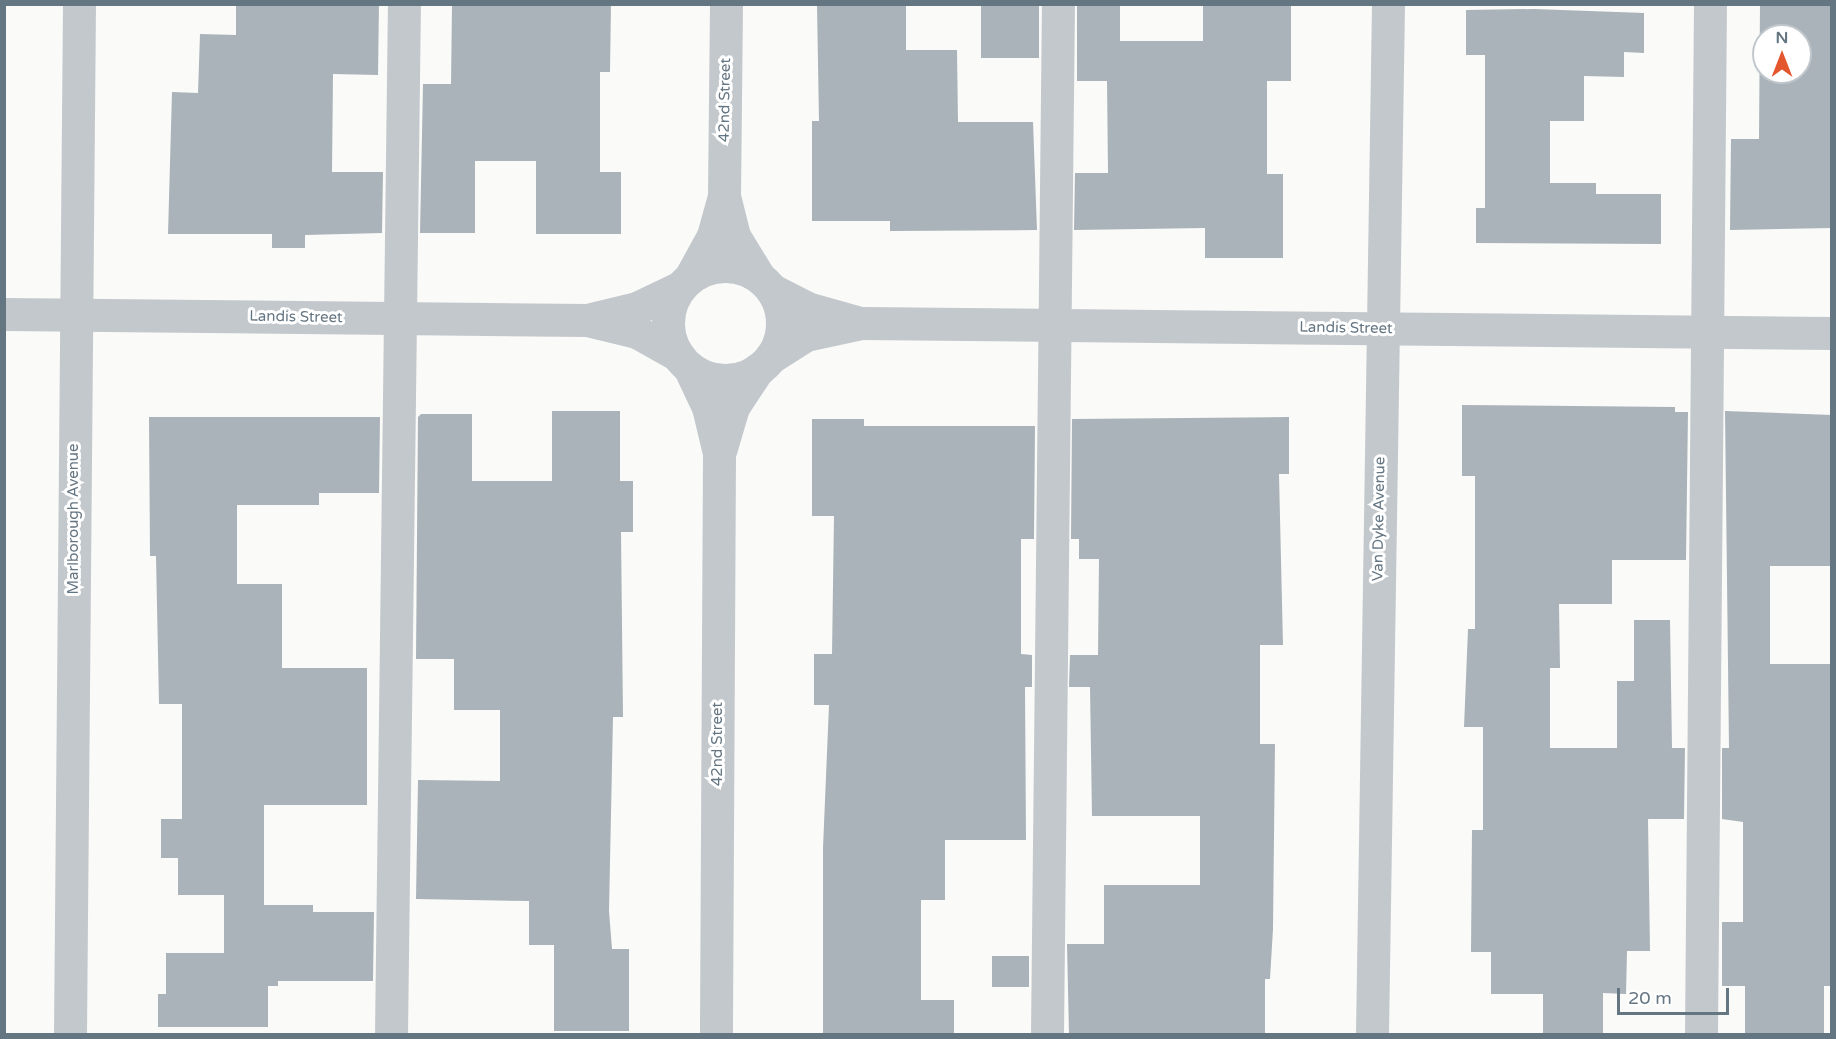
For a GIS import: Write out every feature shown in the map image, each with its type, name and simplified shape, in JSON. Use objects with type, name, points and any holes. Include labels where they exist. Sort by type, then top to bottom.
[{"type":"street","name":"Marlborough Avenue","points":[[69,1035],[79,4]]},
{"type":"street","points":[[391,1035],[404,4]]},
{"type":"street","name":"42nd Street","points":[[726,4],[724,196],[734,236],[765,283]]},
{"type":"street","points":[[1047,1035],[1058,325],[1058,4]]},
{"type":"street","name":"Van Dyke Avenue","points":[[1372,1035],[1381,328],[1388,4]]},
{"type":"street","points":[[1701,1035],[1705,331],[1710,4]]},
{"type":"street","name":"42nd Street","points":[[685,282],[712,236],[724,196]]},
{"type":"street","points":[[725,266],[743,268],[765,283],[782,323],[779,341],[764,363],[742,377],[724,380],[684,362],[670,340],[668,322],[670,304],[685,282],[725,266]]},
{"type":"street","name":"Landis Street","points":[[586,320],[637,308],[685,282]]},
{"type":"street","name":"Landis Street","points":[[765,283],[807,308],[861,323]]},
{"type":"street","name":"Landis Street","points":[[4,314],[586,320],[637,332],[684,362]]},
{"type":"street","name":"Landis Street","points":[[764,363],[806,335],[861,323],[1832,333]]},
{"type":"street","name":"42nd Street","points":[[684,362],[708,407],[719,453],[716,1035]]},
{"type":"street","name":"42nd Street","points":[[719,453],[733,407],[764,363]]},
{"type":"building","points":[[236,4],[379,4],[378,75],[333,74],[332,172],[383,172],[382,233],[305,235],[305,248],[272,248],[272,234],[168,234],[172,92],[198,93],[200,34],[236,35]]},
{"type":"building","points":[[452,4],[611,4],[610,72],[600,72],[600,172],[621,172],[621,234],[536,234],[536,161],[475,161],[475,233],[420,233],[423,84],[451,84]]},
{"type":"building","points":[[981,4],[1039,5],[1039,58],[981,58]]},
{"type":"building","points":[[1203,4],[1291,4],[1291,81],[1267,81],[1267,174],[1283,174],[1283,258],[1205,258],[1205,228],[1074,230],[1075,173],[1108,173],[1107,81],[1077,81],[1077,5],[1120,5],[1120,41],[1203,41]]},
{"type":"building","points":[[1760,4],[1832,4],[1832,228],[1730,230],[1731,139],[1759,139],[1759,84],[1812,84],[1812,24],[1760,24]]},
{"type":"building","points":[[817,5],[906,5],[906,50],[957,50],[958,122],[1033,122],[1037,230],[890,231],[890,221],[812,221],[812,121],[819,121]]},
{"type":"building","points":[[1534,9],[1644,13],[1644,53],[1624,52],[1624,77],[1584,76],[1584,121],[1550,121],[1550,183],[1596,183],[1596,194],[1661,194],[1661,244],[1476,243],[1476,208],[1485,208],[1485,55],[1466,55],[1466,10]]},
{"type":"building","points":[[1462,405],[1675,407],[1675,412],[1688,412],[1686,560],[1612,560],[1612,604],[1559,604],[1560,668],[1550,668],[1550,748],[1617,748],[1617,681],[1634,681],[1634,620],[1670,620],[1672,748],[1685,748],[1684,819],[1648,819],[1650,951],[1627,951],[1626,994],[1603,993],[1603,1035],[1543,1035],[1543,994],[1491,994],[1491,952],[1471,952],[1472,830],[1483,830],[1483,727],[1464,727],[1468,629],[1475,629],[1475,476],[1462,476]]},
{"type":"building","points":[[552,411],[620,411],[620,481],[633,481],[633,532],[621,532],[623,717],[613,717],[609,911],[612,949],[629,949],[629,1031],[554,1031],[554,945],[529,945],[529,901],[416,899],[418,780],[500,781],[500,710],[454,710],[454,659],[416,659],[418,417],[421,414],[472,414],[472,481],[552,481]]},
{"type":"building","points":[[1725,411],[1832,415],[1832,566],[1770,566],[1770,664],[1832,664],[1832,986],[1824,986],[1824,1035],[1745,1035],[1745,986],[1722,986],[1722,922],[1743,922],[1743,822],[1722,819],[1722,748],[1729,748]]},
{"type":"building","points":[[149,417],[380,417],[379,493],[319,493],[319,505],[237,505],[237,584],[282,584],[282,668],[367,668],[367,805],[264,805],[264,905],[313,905],[313,912],[374,912],[373,981],[278,981],[278,986],[268,986],[268,1027],[158,1027],[158,994],[166,994],[166,953],[224,953],[224,895],[178,895],[178,858],[161,858],[161,819],[182,819],[182,704],[159,704],[156,556],[150,556]]},
{"type":"building","points":[[1289,417],[1289,474],[1279,474],[1283,645],[1260,645],[1260,744],[1275,744],[1273,929],[1270,979],[1265,979],[1265,1035],[1069,1035],[1067,944],[1104,944],[1104,885],[1200,885],[1200,816],[1092,816],[1090,687],[1069,687],[1070,655],[1098,655],[1099,559],[1079,559],[1079,539],[1071,539],[1072,419]]},
{"type":"building","points":[[812,419],[864,419],[864,426],[1035,426],[1034,539],[1021,539],[1021,654],[1032,655],[1032,687],[1025,687],[1026,840],[945,840],[945,900],[921,900],[921,1000],[954,1000],[954,1035],[823,1035],[823,848],[829,705],[814,705],[814,654],[832,654],[834,516],[812,516]]},
{"type":"building","points":[[992,956],[1029,956],[1029,987],[992,987]]}]
